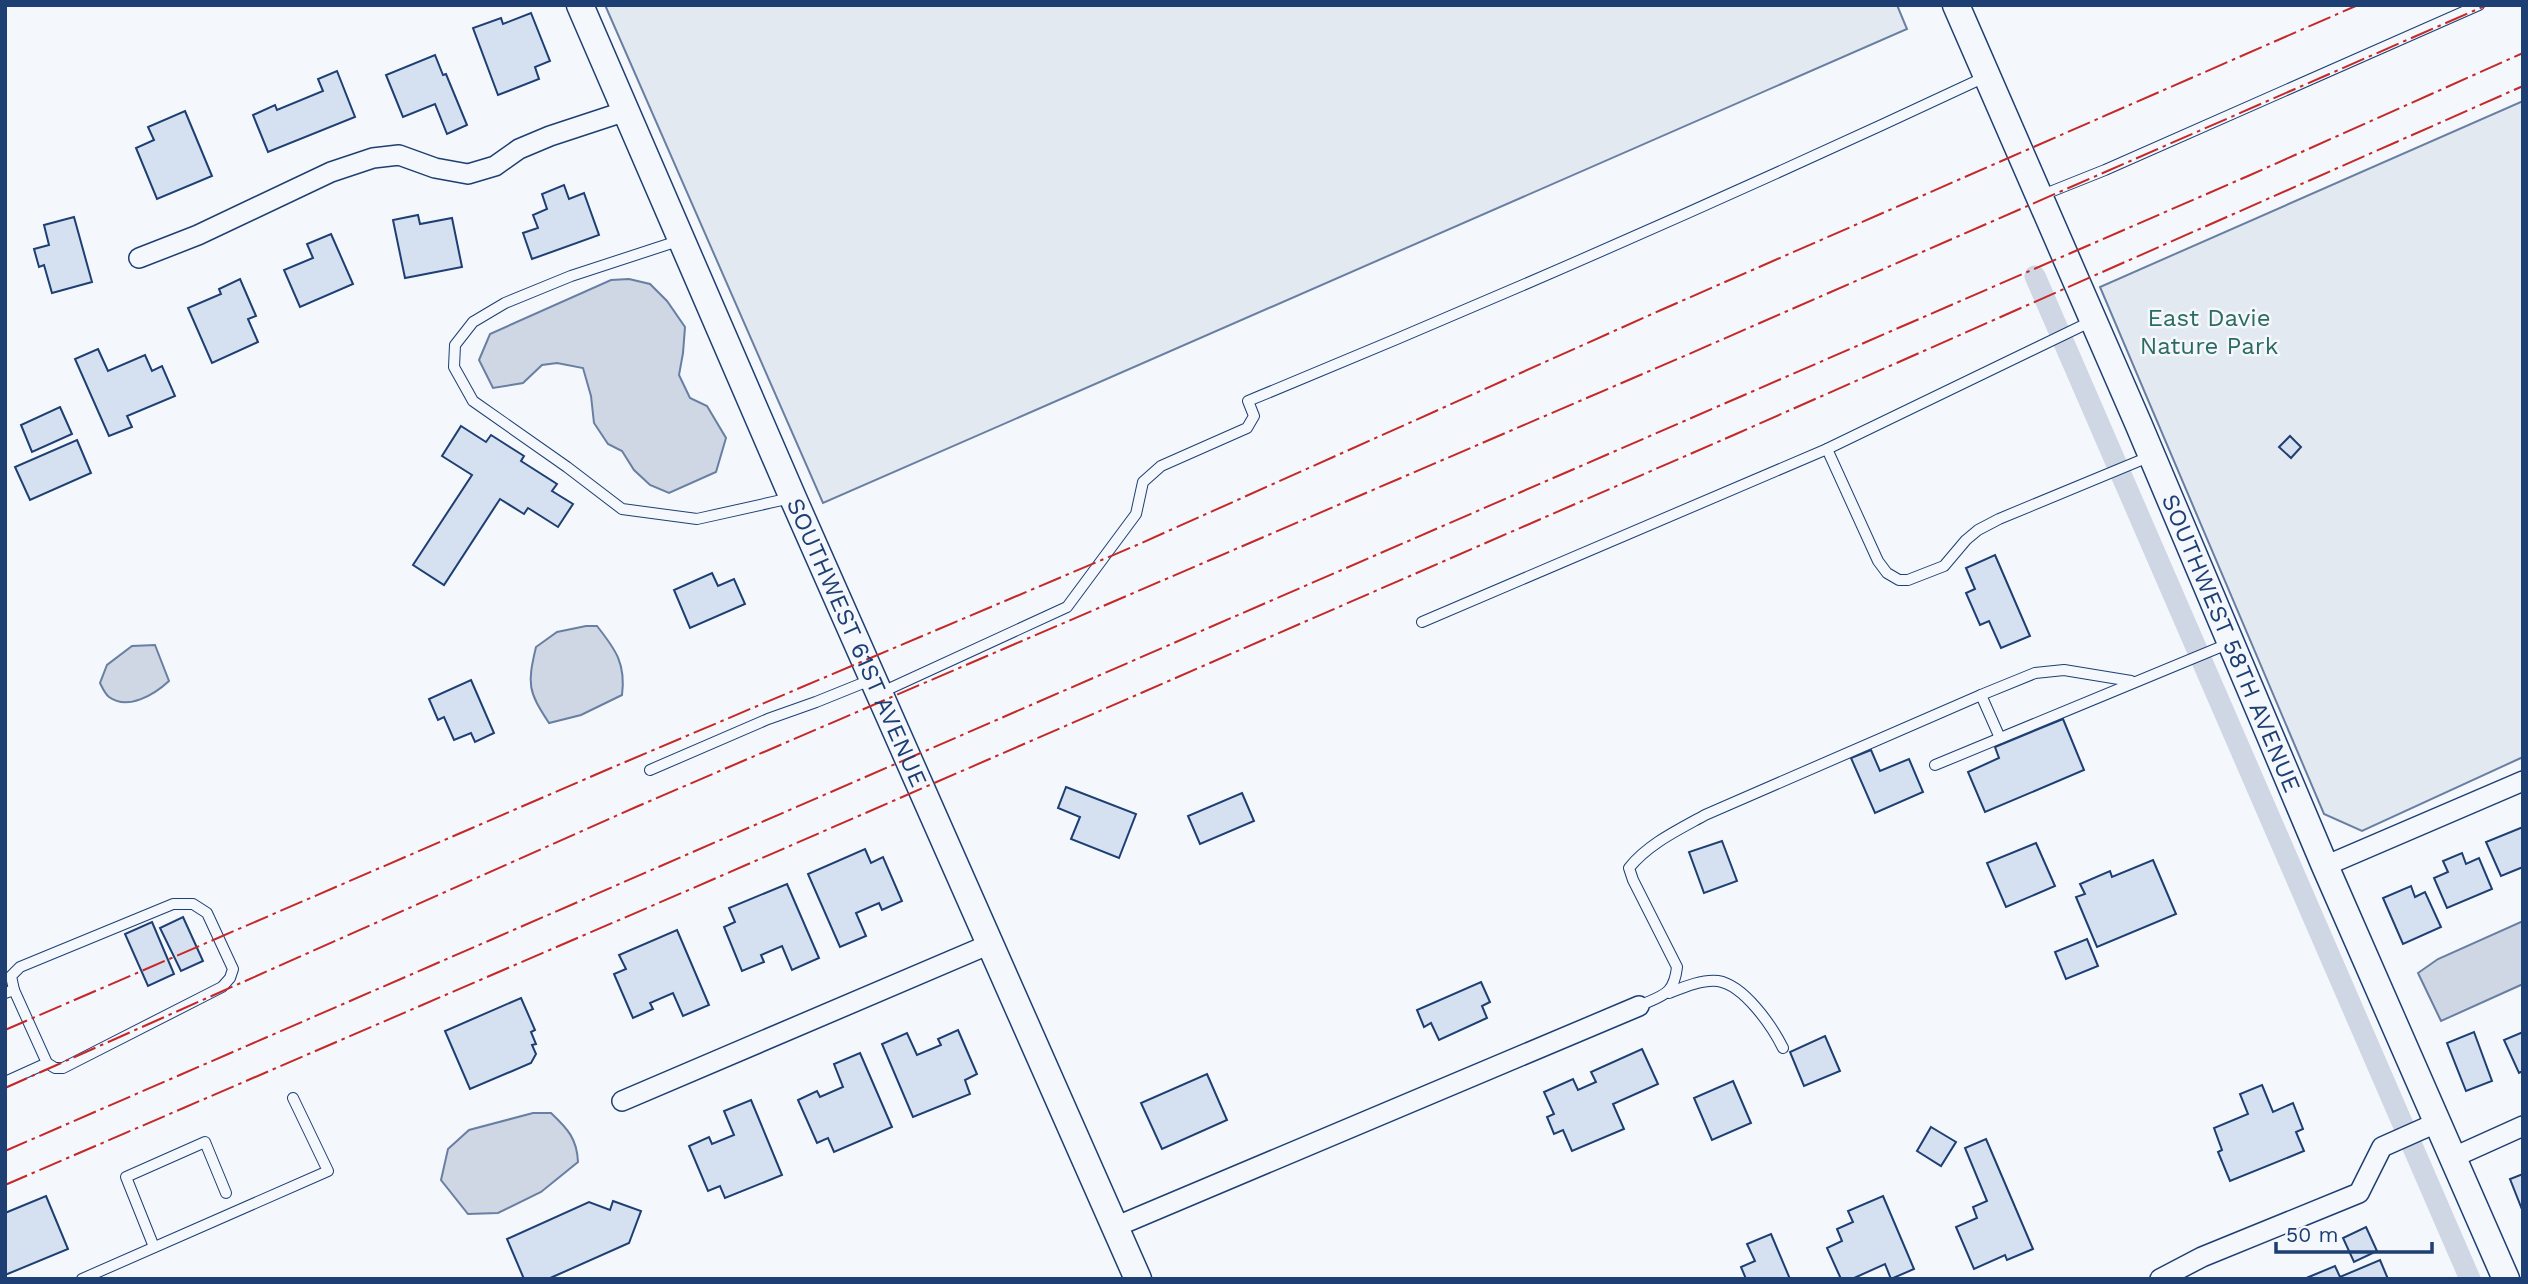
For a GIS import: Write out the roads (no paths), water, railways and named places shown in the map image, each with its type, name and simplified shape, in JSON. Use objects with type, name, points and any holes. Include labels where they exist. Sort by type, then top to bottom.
[{"type":"street","name":"SOUTHWEST 61ST AVENUE","points":[[580,5],[793,498],[1138,1279]]},
{"type":"street","name":"SOUTHWEST 58TH AVENUE","points":[[1956,5],[2039,196],[2142,460],[2231,642],[2325,866],[2506,1279]]},
{"type":"street","points":[[139,258],[198,234],[331,172],[373,158],[399,155],[435,168],[468,174],[495,166],[519,149],[550,136],[626,111]]},
{"type":"street","points":[[2325,866],[2523,781]]},
{"type":"street","points":[[622,1101],[990,944]]},
{"type":"street","points":[[1115,1227],[1639,1006]]},
{"type":"street","points":[[2160,1279],[2202,1257],[2359,1193],[2382,1147],[2436,1123]]},
{"type":"street","points":[[2452,1158],[2523,1126]]},
{"type":"lane","points":[[2039,196],[2105,170],[2479,5]]},
{"type":"lane","points":[[650,770],[768,719],[816,702],[876,686],[1067,607],[1136,514],[1143,482],[1161,466],[1247,428],[1254,416],[1248,401],[1789,167],[1987,76]]},
{"type":"lane","points":[[681,240],[571,276],[505,303],[473,322],[461,337],[455,345],[454,367],[473,401],[622,509],[697,519],[793,498]]},
{"type":"lane","points":[[1422,622],[1827,449],[2087,324]]},
{"type":"lane","points":[[1827,449],[1878,561],[1887,573],[1899,580],[1908,580],[1944,566],[1966,540],[1999,519],[2142,460]]},
{"type":"lane","points":[[1936,765],[2231,642]]},
{"type":"lane","points":[[1669,993],[1676,981],[1677,967],[1629,868],[1636,859],[1676,831],[1704,815],[2035,673],[2064,670],[2133,681]]},
{"type":"lane","points":[[1981,695],[2000,738]]},
{"type":"lane","points":[[173,904],[192,904],[207,913],[233,969],[230,978],[222,987],[63,1068],[55,1068],[47,1063],[9,991],[10,975],[20,967],[173,904]]},
{"type":"lane","points":[[1639,1006],[1692,985],[1719,981],[1741,992],[1773,1028],[1783,1048]]},
{"type":"lane","points":[[5,1082],[47,1063]]},
{"type":"lane","points":[[82,1279],[328,1171],[293,1098]]},
{"type":"lane","points":[[154,1247],[126,1177],[205,1142],[226,1193]]},
{"type":"waterway","points":[[2035,276],[2470,1279]]},
{"type":"park label","name":"East Davie Nature Park","points":[[2209,332]]}]
